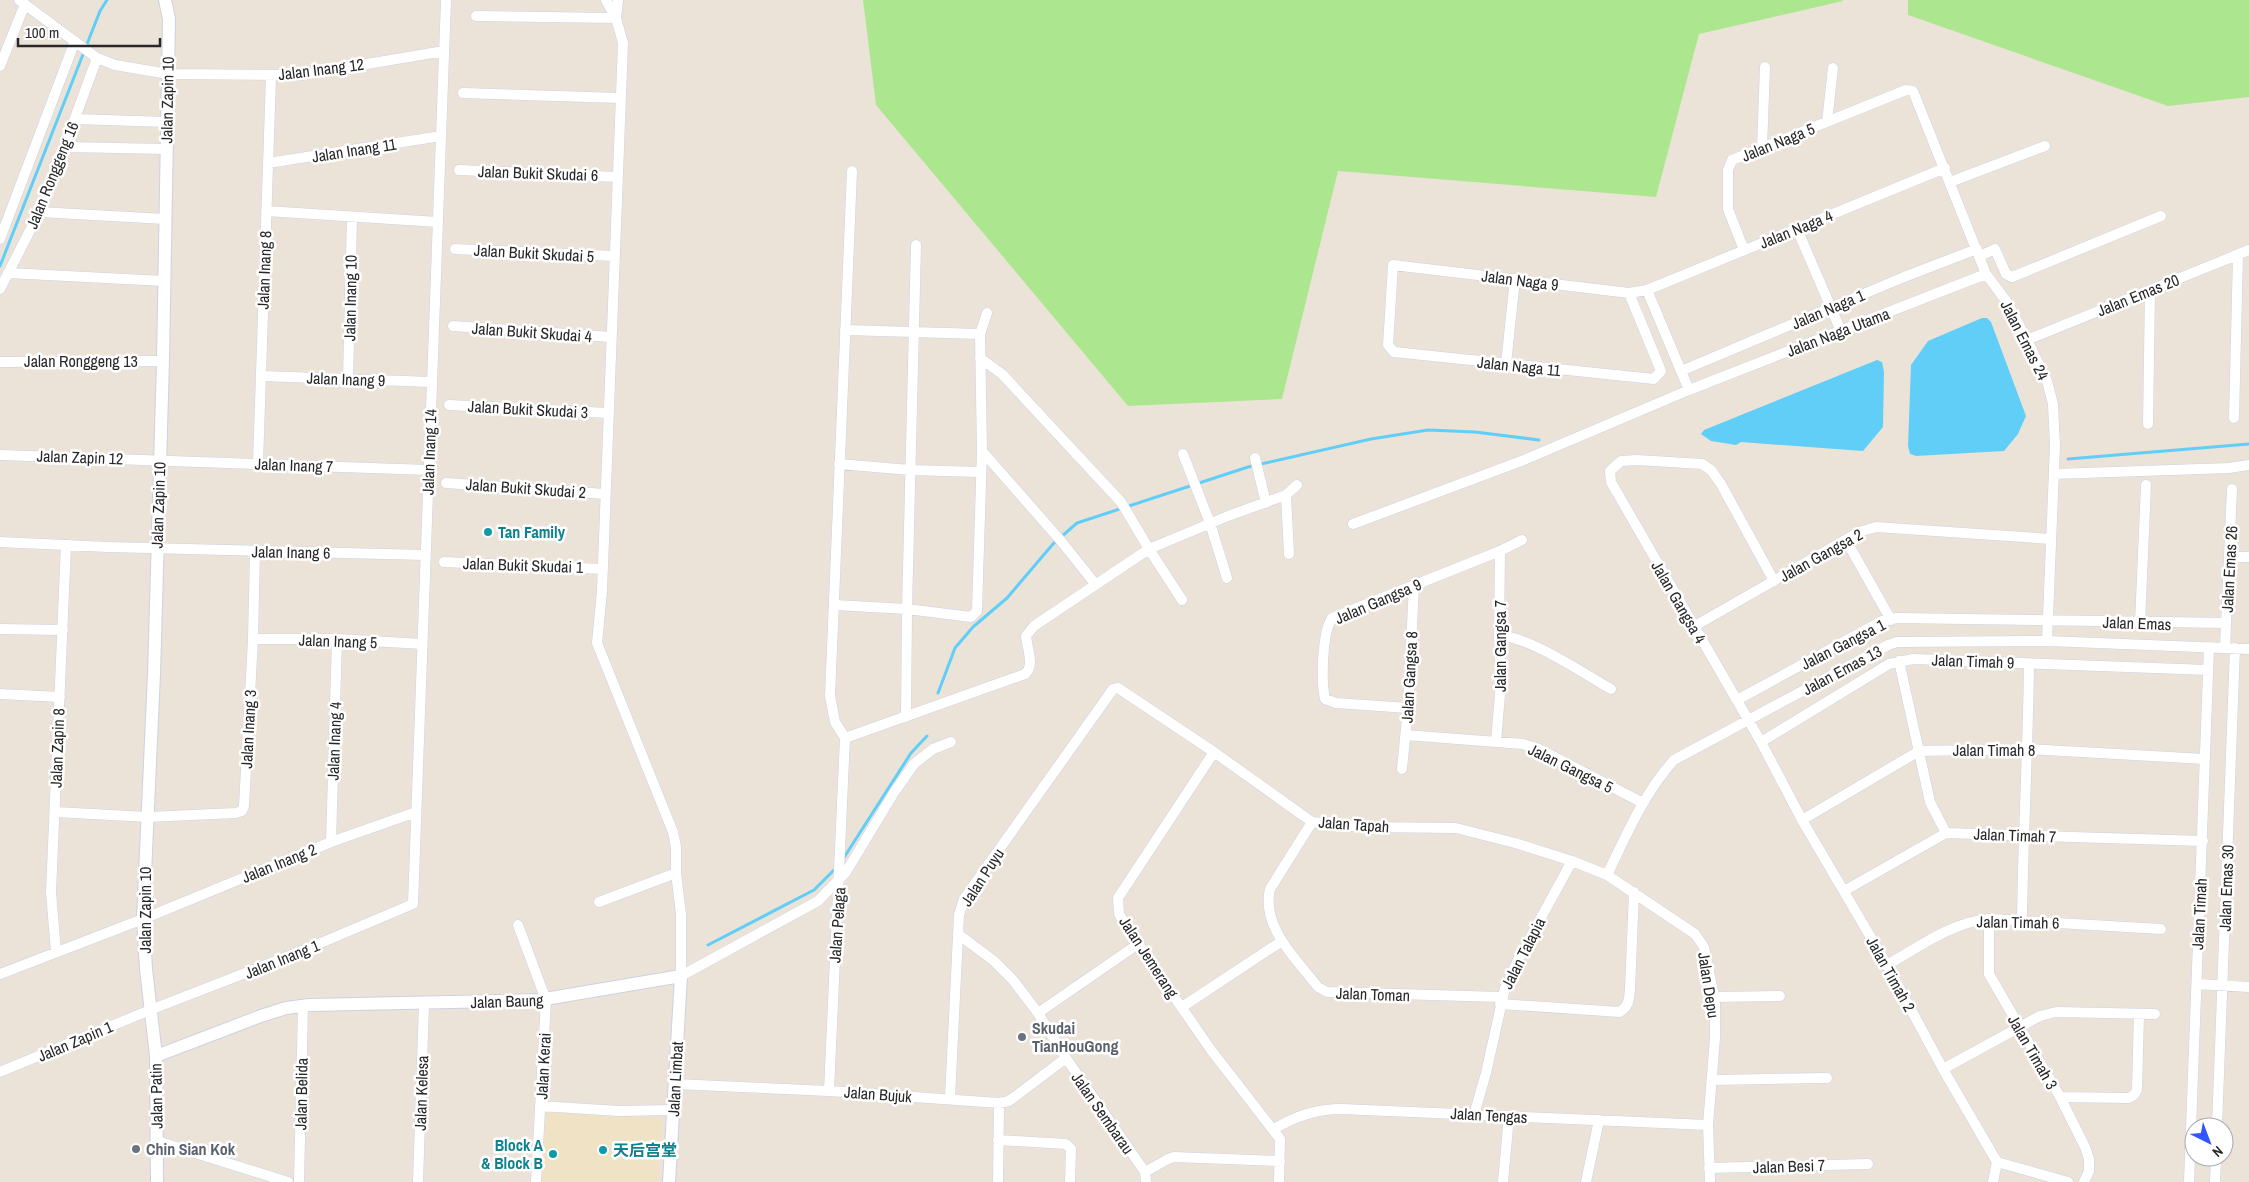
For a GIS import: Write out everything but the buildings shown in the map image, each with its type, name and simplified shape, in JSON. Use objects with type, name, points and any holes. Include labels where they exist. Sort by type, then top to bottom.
[{"type":"street","name":"Jalan Zapin 10","points":[[150,1010],[143,919],[163,361],[169,19],[165,0]]},
{"type":"street","name":"Jalan Inang 14","points":[[413,904],[446,0]]},
{"type":"street","points":[[606,0],[616,18],[623,43],[602,569],[596,643],[672,832],[676,847],[676,873],[681,914],[680,976]]},
{"type":"street","points":[[616,18],[618,0]]},
{"type":"street","name":"Jalan Inang 12","points":[[22,2],[94,55],[115,65],[168,74],[302,75],[444,51]]},
{"type":"street","points":[[0,66],[22,2]]},
{"type":"street","points":[[476,16],[616,18]]},
{"type":"street","name":"Jalan Ronggeng 16","points":[[0,239],[77,43]]},
{"type":"street","name":"Jalan Ronggeng 16","points":[[0,289],[39,212],[65,147],[94,55]]},
{"type":"street","points":[[1762,148],[1765,68]]},
{"type":"street","points":[[1827,122],[1833,68]]},
{"type":"street","name":"Jalan Inang 8","points":[[258,463],[271,76]]},
{"type":"street","name":"Jalan Naga 5","points":[[1744,250],[1728,209],[1729,164],[1732,160],[1910,90]]},
{"type":"street","name":"Jalan Emas 24","points":[[1910,90],[1916,94],[1986,274],[2007,302],[2027,340],[2047,381],[2053,404],[2055,424],[2054,474],[2047,641]]},
{"type":"street","points":[[463,93],[620,98]]},
{"type":"street","points":[[75,118],[167,122]]},
{"type":"street","name":"Jalan Inang 11","points":[[268,163],[441,136]]},
{"type":"street","points":[[1950,182],[2045,146]]},
{"type":"street","points":[[65,147],[166,149]]},
{"type":"street","name":"Jalan Naga 4","points":[[1647,290],[1945,168]]},
{"type":"street","name":"Jalan Bukit Skudai 6","points":[[459,170],[617,177]]},
{"type":"street","points":[[838,882],[845,738],[835,722],[830,702],[852,171]]},
{"type":"street","points":[[266,211],[438,222]]},
{"type":"street","points":[[39,212],[165,219]]},
{"type":"street","points":[[1978,253],[1996,249],[2006,274],[2012,277],[2162,216]]},
{"type":"street","name":"Jalan Inang 10","points":[[348,378],[352,217]]},
{"type":"street","points":[[1797,229],[1841,331]]},
{"type":"street","points":[[906,717],[916,245]]},
{"type":"street","name":"Jalan Bukit Skudai 5","points":[[455,249],[614,256]]},
{"type":"street","name":"Jalan Emas 20","points":[[2027,340],[2249,250]]},
{"type":"street","name":"Jalan Naga 1","points":[[1681,371],[1830,308],[1978,253]]},
{"type":"street","points":[[2234,418],[2238,255]]},
{"type":"street","name":"Jalan Naga 9","points":[[1390,350],[1388,345],[1393,265],[1629,293],[1647,290]]},
{"type":"street","points":[[8,273],[164,281]]},
{"type":"street","name":"Jalan Naga Utama","points":[[1353,524],[1524,460],[1689,390],[1986,274]]},
{"type":"street","points":[[1506,364],[1515,279]]},
{"type":"street","points":[[1647,290],[1689,390]]},
{"type":"street","points":[[2148,424],[2150,290]]},
{"type":"street","name":"Jalan Naga 11","points":[[1390,350],[1394,352],[1648,380],[1654,379],[1661,371],[1629,293]]},
{"type":"street","points":[[834,605],[907,609],[971,617],[976,611],[982,451],[980,334],[986,313]]},
{"type":"street","name":"Jalan Bukit Skudai 4","points":[[453,326],[611,337]]},
{"type":"street","points":[[845,330],[915,330],[980,334]]},
{"type":"street","points":[[980,358],[1002,374],[1124,506],[1182,600]]},
{"type":"street","name":"Jalan Ronggeng 13","points":[[0,362],[163,361]]},
{"type":"street","name":"Jalan Inang 9","points":[[260,376],[432,382]]},
{"type":"street","name":"Jalan Bukit Skudai 3","points":[[448,405],[608,413]]},
{"type":"street","points":[[982,451],[1061,541],[1096,585]]},
{"type":"street","points":[[1183,454],[1190,478],[1210,523],[1228,578]]},
{"type":"street","name":"Jalan Zapin 12","points":[[0,455],[160,460]]},
{"type":"street","name":"Jalan Inang 7","points":[[160,460],[429,470]]},
{"type":"street","name":"Jalan Gangsa 4","points":[[1749,721],[1611,482],[1610,471],[1620,462],[1637,460],[1702,464],[1711,470],[1722,484],[1774,581]]},
{"type":"street","points":[[839,464],[910,470],[980,472]]},
{"type":"street","points":[[1256,464],[1266,503]]},
{"type":"street","points":[[2054,474],[2229,468],[2249,465]]},
{"type":"street","name":"Jalan Bukit Skudai 2","points":[[446,483],[605,494]]},
{"type":"street","points":[[845,738],[1025,674],[1031,666],[1026,636],[1034,626],[1149,549],[1210,523],[1286,496],[1297,485]]},
{"type":"street","points":[[2140,623],[2146,485]]},
{"type":"street","name":"Jalan Emas 26","points":[[2230,648],[2226,623],[2232,489]]},
{"type":"street","points":[[1286,496],[1289,554]]},
{"type":"street","name":"Jalan Gangsa 2","points":[[1693,627],[1846,540],[1876,527],[2051,539]]},
{"type":"street","name":"Jalan Gangsa 9","points":[[1408,708],[1336,703],[1325,699],[1326,629],[1332,618],[1500,551],[1522,540]]},
{"type":"street","points":[[1846,540],[1891,620]]},
{"type":"street","name":"Jalan Inang 6","points":[[0,542],[426,555]]},
{"type":"street","name":"Jalan Zapin 8","points":[[56,952],[51,892],[66,545]]},
{"type":"street","name":"Jalan Inang 3","points":[[148,817],[236,814],[242,811],[244,806],[253,639],[255,551]]},
{"type":"street","name":"Jalan Gangsa 7","points":[[1496,741],[1501,683],[1499,636],[1500,551]]},
{"type":"street","points":[[2230,557],[2249,557]]},
{"type":"street","name":"Jalan Bukit Skudai 1","points":[[444,562],[602,569]]},
{"type":"street","name":"Jalan Gangsa 8","points":[[1402,770],[1408,708],[1414,585]]},
{"type":"street","name":"Jalan Gangsa 1","points":[[1737,700],[1882,621],[2047,621]]},
{"type":"street","name":"Jalan Emas","points":[[2047,621],[2226,623]]},
{"type":"street","points":[[0,629],[62,630]]},
{"type":"street","points":[[1499,636],[1507,636],[1523,641],[1611,689]]},
{"type":"street","name":"Jalan Inang 5","points":[[253,639],[422,644]]},
{"type":"street","name":"Jalan Inang 4","points":[[331,842],[337,640]]},
{"type":"street","name":"Jalan Emas 13","points":[[1607,875],[1659,776],[1674,760],[1888,645],[1897,642],[2047,641],[2249,649]]},
{"type":"street","name":"Jalan Timah","points":[[2190,1182],[2210,647]]},
{"type":"street","name":"Jalan Emas 30","points":[[2218,1117],[2230,648]]},
{"type":"street","name":"Jalan Timah 9","points":[[1761,742],[1890,664],[1913,659],[2208,670]]},
{"type":"street","points":[[1844,891],[1946,833],[1930,802],[1899,662]]},
{"type":"street","points":[[2022,922],[2029,663]]},
{"type":"street","name":"Jalan Tapah","points":[[1113,689],[1122,690],[1214,752],[1312,822],[1361,827],[1456,828],[1572,861]]},
{"type":"street","name":"Jalan Puyu","points":[[950,1098],[959,915],[964,899],[1113,689]]},
{"type":"street","points":[[0,694],[60,697]]},
{"type":"street","name":"Jalan Timah 2","points":[[1749,721],[1802,820],[1887,965],[1943,1069],[1997,1162]]},
{"type":"street","name":"Jalan Gangsa 5","points":[[1406,735],[1523,744],[1539,749],[1643,804]]},
{"type":"street","name":"Jalan Pelaga","points":[[829,1091],[838,882],[914,764],[933,749],[951,742]]},
{"type":"street","name":"Jalan Timah 8","points":[[1802,820],[1919,751],[2028,749],[2205,759]]},
{"type":"street","name":"Jalan Jemerang","points":[[1214,752],[1118,898],[1119,914],[1211,1050],[1274,1129]]},
{"type":"street","points":[[55,812],[148,817]]},
{"type":"street","name":"Jalan Inang 2","points":[[0,974],[143,919],[331,842],[416,812]]},
{"type":"street","name":"Jalan Toman","points":[[1312,822],[1270,889],[1269,910],[1274,926],[1282,941],[1318,987],[1327,992],[1501,1001]]},
{"type":"street","name":"Jalan Timah 7","points":[[1946,833],[2203,842]]},
{"type":"street","name":"Jalan Depu","points":[[1572,861],[1607,875],[1634,892],[1694,934],[1704,947],[1714,997],[1716,1038],[1708,1125],[1710,1182]]},
{"type":"street","name":"Jalan Talapia","points":[[1572,861],[1519,958],[1501,1001],[1608,1012],[1622,1011],[1628,1003],[1634,892]]},
{"type":"street","points":[[599,902],[676,873]]},
{"type":"street","name":"Jalan Baung","points":[[156,1056],[261,1016],[303,1006],[546,1000],[680,976],[818,901],[838,882]]},
{"type":"street","name":"Jalan Inang 1","points":[[150,1010],[297,953],[413,904]]},
{"type":"street","name":"Jalan Timah 6","points":[[1887,965],[1960,924],[1989,919],[2161,929]]},
{"type":"street","name":"Jalan Timah 3","points":[[1989,919],[1989,974],[2060,1097],[2085,1147],[2089,1160],[2089,1170],[2084,1182]]},
{"type":"street","name":"Jalan Kerai","points":[[518,925],[546,1000],[536,1182]]},
{"type":"street","name":"Jalan Sembarau","points":[[958,934],[994,960],[1013,980],[1038,1013],[1145,1177]]},
{"type":"street","points":[[1182,1007],[1282,941]]},
{"type":"street","points":[[1038,1013],[1138,944]]},
{"type":"street","name":"Jalan Limbat","points":[[669,1182],[680,976]]},
{"type":"street","points":[[2197,984],[2249,987]]},
{"type":"street","points":[[1714,997],[1780,996]]},
{"type":"street","points":[[1474,1115],[1486,1073],[1501,1001]]},
{"type":"street","name":"Jalan Kelesa","points":[[418,1182],[424,1004]]},
{"type":"street","name":"Jalan Belida","points":[[299,1182],[303,1006]]},
{"type":"street","name":"Jalan Patin","points":[[150,1010],[156,1056],[157,1182]]},
{"type":"street","name":"Jalan Zapin 1","points":[[0,1072],[150,1010]]},
{"type":"street","points":[[1943,1069],[2040,1016],[2056,1012],[2156,1014]]},
{"type":"street","points":[[2060,1097],[2129,1098],[2137,1090],[2139,1014]]},
{"type":"street","points":[[998,1182],[998,1103],[1009,1101],[1066,1058]]},
{"type":"street","points":[[1712,1080],[1827,1078]]},
{"type":"street","name":"Jalan Bujuk","points":[[675,1084],[950,1098],[998,1103]]},
{"type":"street","points":[[540,1106],[619,1111],[673,1110]]},
{"type":"street","name":"Jalan Tengas","points":[[1274,1129],[1289,1120],[1321,1109],[1708,1125]]},
{"type":"street","points":[[1503,1182],[1508,1116]]},
{"type":"street","points":[[1586,1182],[1599,1120]]},
{"type":"street","points":[[1274,1129],[1280,1138],[1279,1182]]},
{"type":"street","points":[[998,1140],[1066,1144],[1070,1149],[1070,1182]]},
{"type":"street","points":[[157,1141],[288,1182]]},
{"type":"street","points":[[1145,1177],[1168,1158],[1174,1157],[1280,1161]]},
{"type":"street","points":[[1993,1182],[1997,1162],[2068,1182]]},
{"type":"street","name":"Jalan Besi 7","points":[[1709,1168],[1868,1164]]},
{"type":"street","points":[[2215,1182],[2216,1167]]},
{"type":"shaded area","points":[[546,1111],[662,1118],[658,1182],[541,1182]]},
{"type":"green space","points":[[863,0],[1843,1],[1699,34],[1656,197],[1338,171],[1282,399],[1128,406],[876,105]]},
{"type":"green space","points":[[1908,0],[2249,0],[2249,97],[2168,106],[1908,15]]},
{"type":"water","points":[[1982,318],[1987,318],[1991,322],[2026,416],[2018,434],[2004,451],[1916,456],[1910,454],[1908,446],[1911,365],[1928,341]]},
{"type":"water","points":[[1877,360],[1882,362],[1884,372],[1883,427],[1863,451],[1741,442],[1736,445],[1711,441],[1701,434],[1704,430]]},
{"type":"waterway","points":[[0,266],[100,11],[107,0]]},
{"type":"waterway","points":[[938,693],[955,648],[973,627],[1007,598],[1053,544],[1077,523],[1248,467],[1371,439],[1428,430],[1475,432],[1539,440]]},
{"type":"waterway","points":[[2068,459],[2249,444]]},
{"type":"waterway","points":[[843,859],[911,753],[927,736]]},
{"type":"waterway","points":[[708,945],[814,890],[836,868]]},
{"type":"place","name":"Tan Family","points":[[488,532]]},
{"type":"place","name":"Skudai TianHouGong","points":[[1022,1037]]},
{"type":"place","name":"Chin Sian Kok","points":[[136,1149]]},
{"type":"place","name":"天后宫堂","points":[[603,1150]]},
{"type":"place","name":"Block A & Block B","points":[[553,1154]]}]
